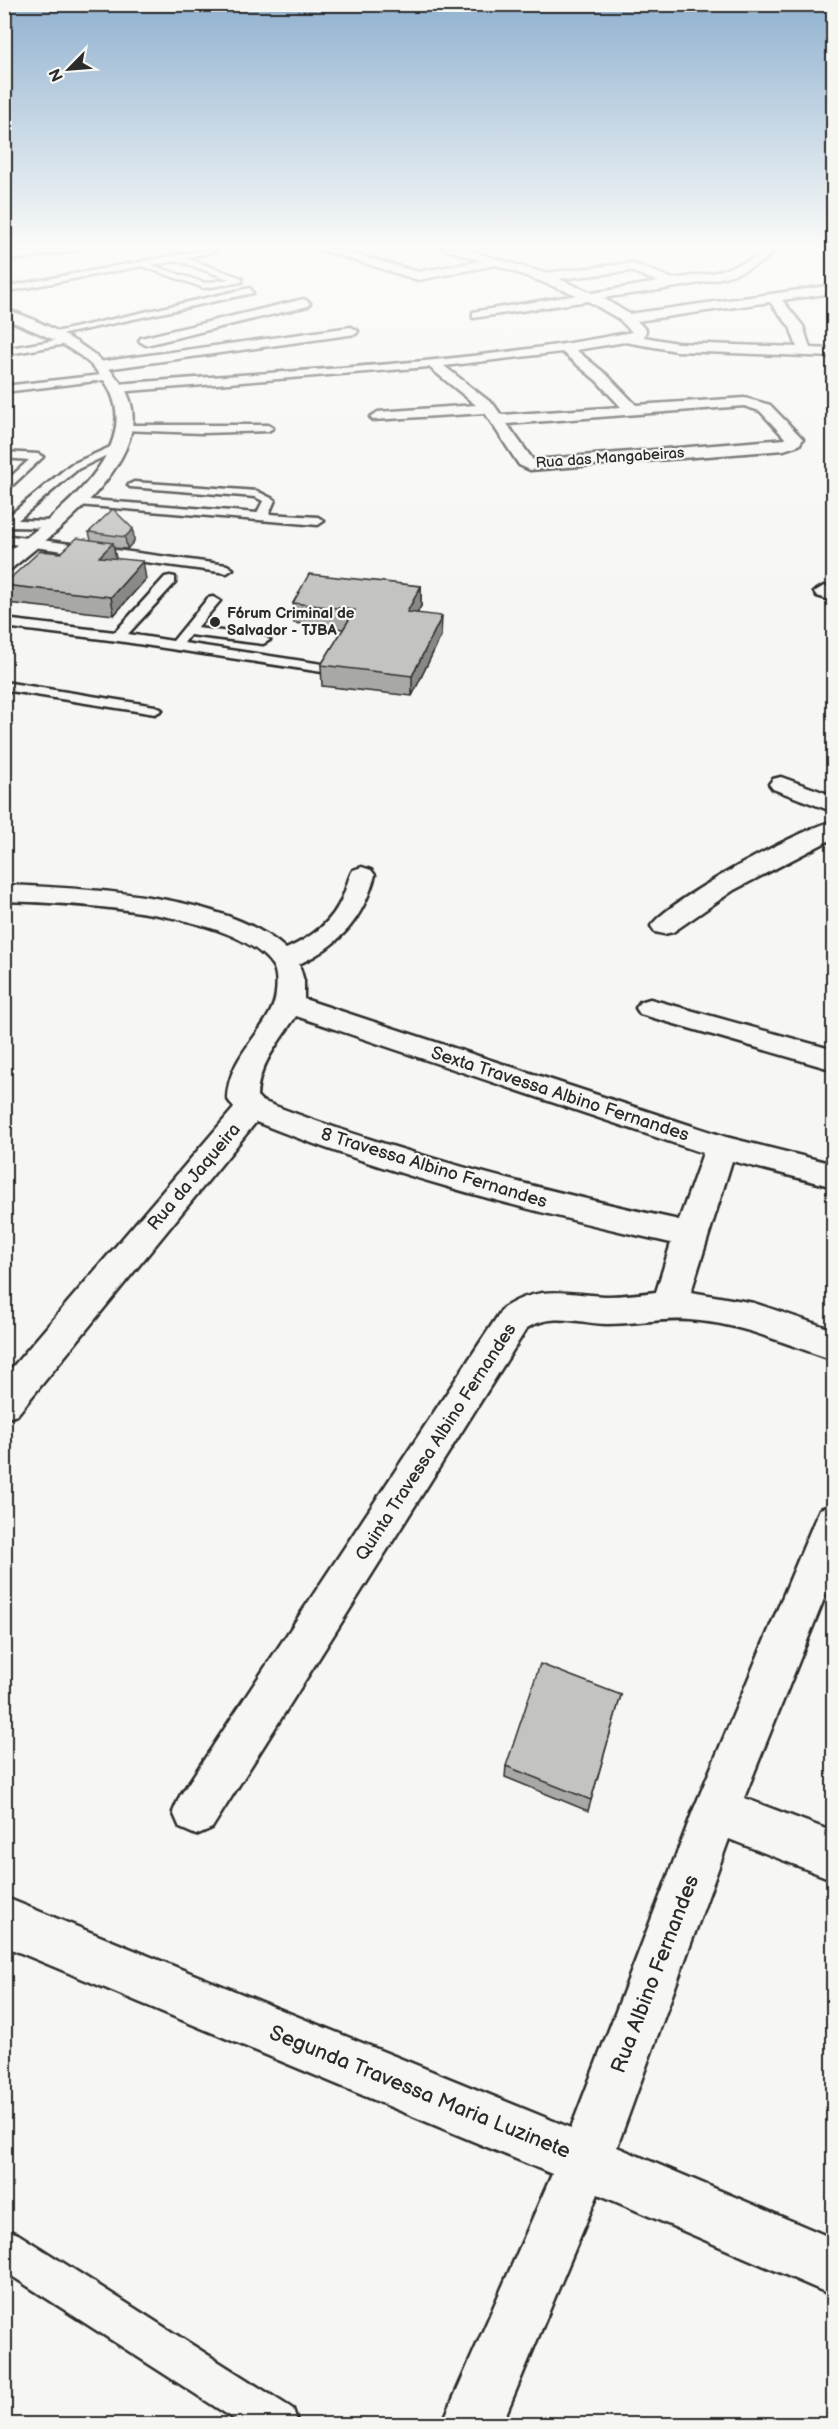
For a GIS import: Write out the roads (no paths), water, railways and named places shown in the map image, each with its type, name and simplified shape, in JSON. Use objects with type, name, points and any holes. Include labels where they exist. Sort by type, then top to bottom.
[{"type":"street","points":[[7,560],[78,502],[93,486],[119,447],[125,428],[125,410],[109,377],[93,361]]},
{"type":"street","points":[[109,377],[191,361]]},
{"type":"street","points":[[109,377],[447,361]]},
{"type":"street","points":[[581,361],[602,378],[632,410]]},
{"type":"street","name":"Rua das Mangabeiras","points":[[432,363],[489,408],[500,420],[525,462],[535,465],[784,445],[794,442],[795,439],[765,408],[753,403],[632,410]]},
{"type":"street","points":[[378,417],[489,408]]},
{"type":"street","points":[[500,420],[632,410]]},
{"type":"street","points":[[781,784],[834,805]]},
{"type":"street","points":[[664,926],[690,905],[757,866],[834,828]]},
{"type":"street","points":[[283,961],[318,945],[343,923],[358,893],[362,875]]},
{"type":"street","points":[[4,893],[102,900],[186,914],[238,931],[263,943],[283,961],[291,981],[289,1004]]},
{"type":"street","name":"Rua da Jaqueira","points":[[4,1404],[251,1108],[242,1098],[245,1073],[289,1004]]},
{"type":"street","name":"Sexta Travessa Albino Fernandes","points":[[289,1004],[721,1147],[834,1176]]},
{"type":"street","points":[[650,1008],[834,1060]]},
{"type":"street","name":"8 Travessa Albino Fernandes","points":[[251,1108],[363,1149],[512,1195],[690,1235]]},
{"type":"street","points":[[670,1305],[690,1235],[721,1147]]},
{"type":"street","name":"Quinta Travessa Albino Fernandes","points":[[196,1812],[515,1318],[528,1308],[544,1303],[616,1310],[670,1305],[730,1311],[790,1326],[834,1346]]},
{"type":"street","name":"Rua Albino Fernandes","points":[[472,2424],[585,2161],[716,1811],[834,1522]]},
{"type":"street","points":[[716,1811],[834,1856]]},
{"type":"street","name":"Segunda Travessa Maria Luzinete","points":[[4,1921],[585,2161],[834,2268]]},
{"type":"lane","points":[[4,389],[109,377]]},
{"type":"lane","points":[[125,428],[202,430],[268,428]]},
{"type":"lane","points":[[8,521],[74,467],[119,447]]},
{"type":"lane","points":[[4,455],[38,457],[4,490]]},
{"type":"lane","points":[[134,485],[257,494],[269,500],[261,517]]},
{"type":"lane","points":[[78,502],[318,521]]},
{"type":"lane","points":[[8,521],[50,525]]},
{"type":"lane","points":[[4,539],[227,569]]},
{"type":"lane","points":[[118,637],[170,580]]},
{"type":"lane","points":[[174,645],[213,601]]},
{"type":"lane","points":[[4,623],[118,637],[321,668]]},
{"type":"lane","points":[[187,631],[263,640]]},
{"type":"lane","points":[[4,686],[155,710]]},
{"type":"lane","points":[[4,2248],[278,2424]]},
{"type":"place","name":"Fórum Criminal de Salvador - TJBA","points":[[215,622]]}]
